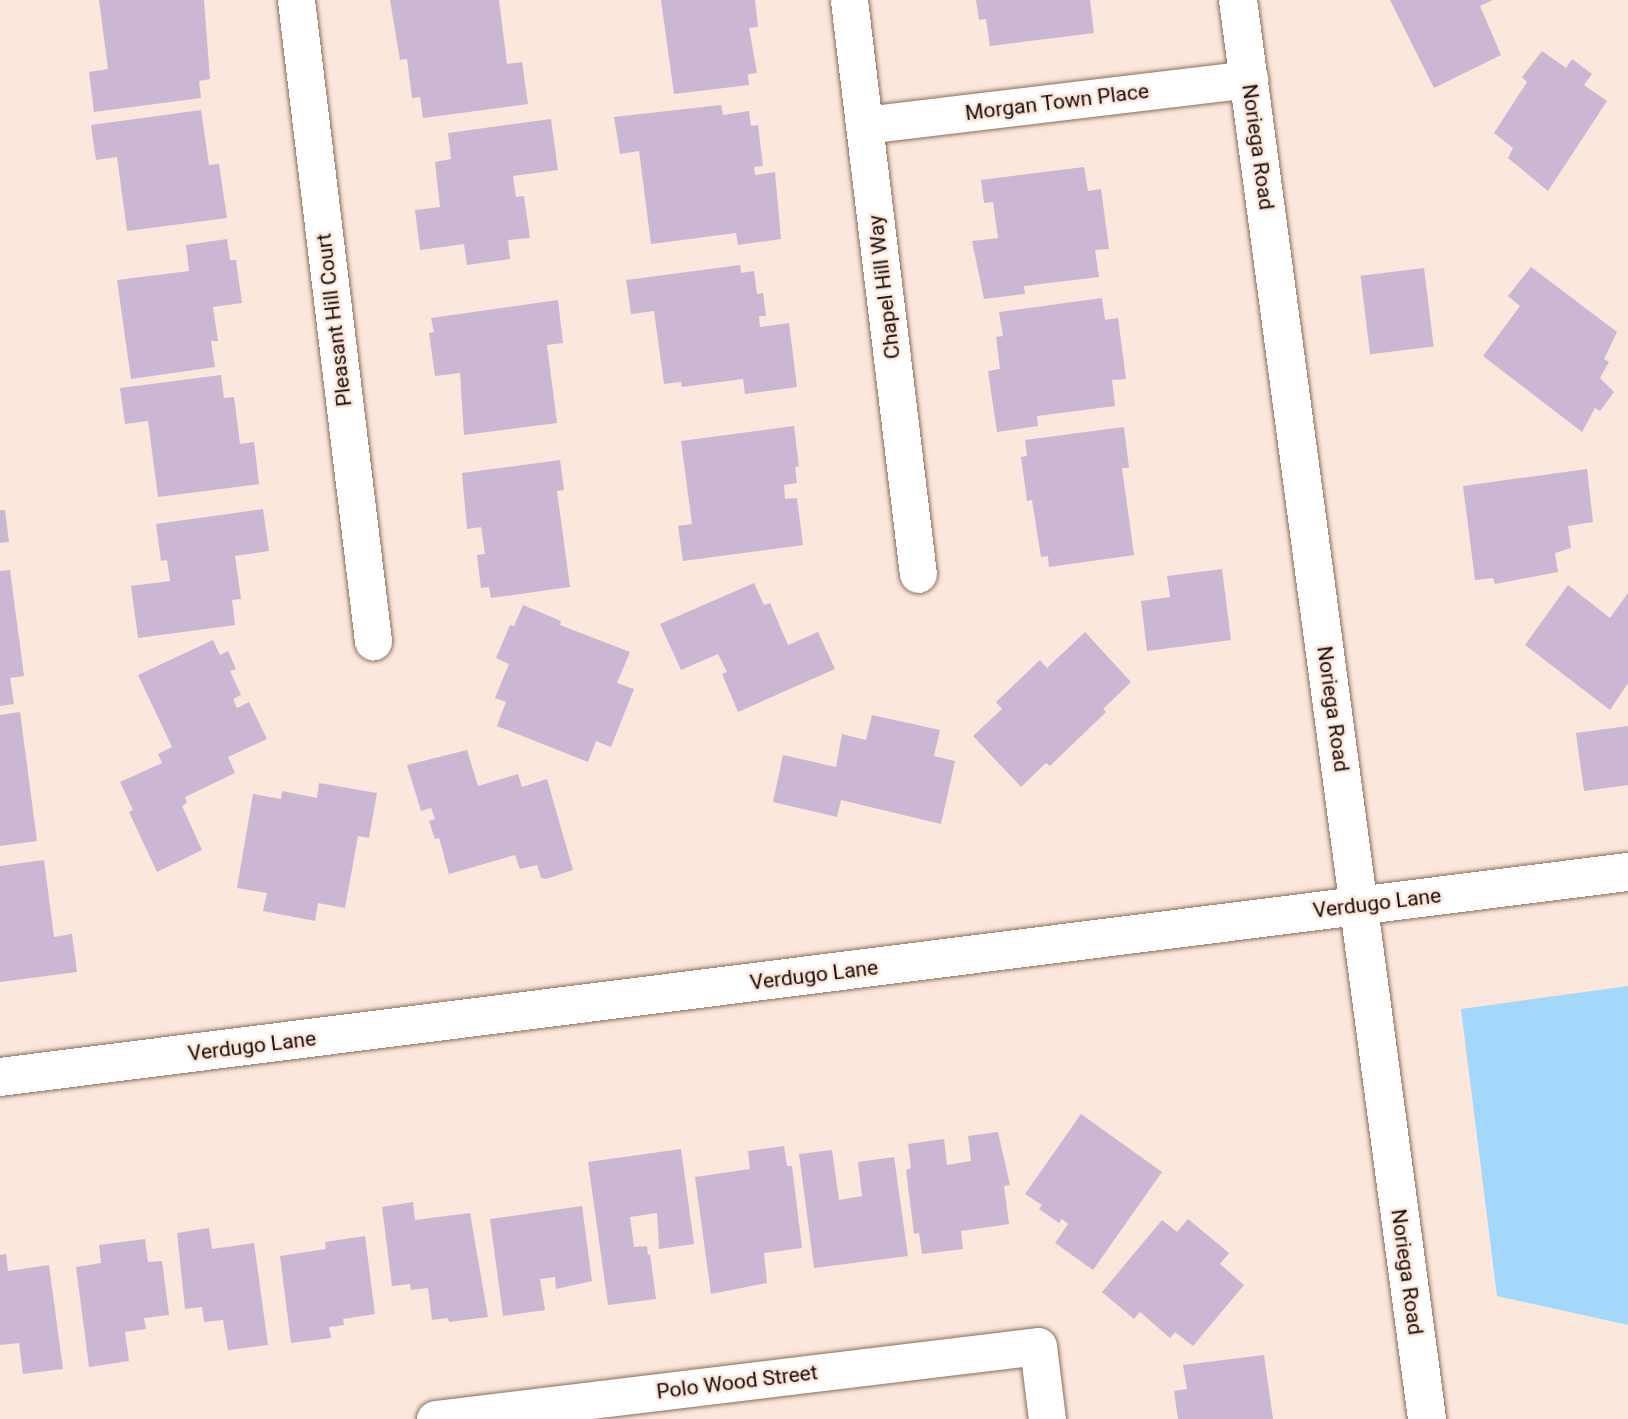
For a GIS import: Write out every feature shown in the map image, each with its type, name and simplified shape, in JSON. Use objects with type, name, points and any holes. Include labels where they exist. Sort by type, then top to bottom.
[{"type":"street","name":"Pleasant Hill Court","points":[[296,0],[373,641]]},
{"type":"street","name":"Chapel Hill Way","points":[[849,0],[918,574]]},
{"type":"street","name":"Noriega Road","points":[[1238,0],[1427,1419]]},
{"type":"street","name":"Morgan Town Place","points":[[864,125],[1249,79]]},
{"type":"street","name":"Verdugo Lane","points":[[0,1077],[1628,872]]},
{"type":"street","name":"Polo Wood Street","points":[[435,1419],[1038,1346],[1047,1419]]},
{"type":"water","points":[[1628,986],[1628,1325],[1497,1296],[1461,1009]]},
{"type":"building","points":[[99,0],[204,0],[210,79],[199,81],[201,98],[94,112],[89,72],[108,69]]},
{"type":"building","points":[[390,0],[499,0],[507,64],[522,62],[528,104],[423,118],[420,97],[412,98],[407,59],[400,60]]},
{"type":"building","points":[[661,0],[755,0],[758,27],[749,28],[757,73],[748,74],[749,85],[674,94]]},
{"type":"building","points":[[976,0],[1090,0],[1094,33],[990,46],[986,19],[979,20]]},
{"type":"building","points":[[1390,0],[1493,0],[1480,6],[1501,55],[1434,88]]},
{"type":"building","points":[[1542,51],[1566,68],[1572,59],[1592,74],[1584,85],[1607,101],[1548,191],[1508,158],[1513,148],[1494,133],[1527,82],[1522,77]]},
{"type":"building","points":[[721,105],[723,115],[749,111],[751,126],[758,125],[763,166],[754,167],[755,175],[775,172],[781,239],[738,245],[736,233],[651,244],[639,151],[620,154],[614,117]]},
{"type":"building","points":[[201,110],[209,165],[219,164],[227,218],[127,231],[117,157],[96,160],[91,125]]},
{"type":"building","points":[[551,119],[558,170],[513,176],[516,197],[524,196],[530,238],[508,240],[510,259],[467,265],[464,244],[420,250],[415,210],[440,207],[435,162],[451,159],[448,133]]},
{"type":"building","points":[[1084,167],[1088,191],[1101,189],[1109,249],[1095,250],[1099,277],[1024,286],[1025,294],[984,299],[972,241],[998,238],[993,202],[984,203],[981,180]]},
{"type":"building","points":[[227,239],[230,260],[236,260],[242,303],[213,307],[218,341],[211,341],[215,367],[131,379],[117,280],[189,271],[186,245]]},
{"type":"building","points":[[740,265],[741,273],[754,271],[757,294],[763,293],[766,316],[759,316],[760,327],[789,323],[797,387],[745,394],[743,379],[682,387],[681,382],[664,384],[654,311],[631,314],[626,280]]},
{"type":"building","points":[[1531,267],[1617,332],[1604,359],[1609,362],[1600,378],[1614,392],[1600,411],[1595,408],[1582,432],[1483,356],[1520,306],[1508,296]]},
{"type":"building","points":[[1424,268],[1434,346],[1370,354],[1360,276]]},
{"type":"building","points":[[1102,298],[1105,320],[1118,318],[1126,379],[1112,380],[1115,406],[1037,416],[1038,426],[997,432],[988,371],[1000,369],[996,337],[1003,336],[999,312]]},
{"type":"building","points":[[558,300],[563,343],[547,345],[557,423],[464,435],[460,373],[435,376],[429,333],[434,332],[431,318]]},
{"type":"building","points":[[221,375],[224,398],[234,397],[240,444],[254,442],[259,484],[158,497],[148,421],[125,424],[120,388]]},
{"type":"building","points":[[794,426],[799,466],[795,467],[797,483],[784,485],[785,499],[797,498],[803,545],[683,561],[678,526],[692,524],[681,441]]},
{"type":"building","points":[[1124,427],[1129,468],[1122,468],[1134,555],[1049,567],[1048,556],[1041,557],[1032,500],[1027,501],[1021,457],[1027,456],[1025,440]]},
{"type":"building","points":[[560,460],[564,490],[557,491],[570,587],[491,598],[489,587],[481,588],[477,555],[485,554],[481,527],[467,529],[462,473]]},
{"type":"building","points":[[1587,469],[1593,522],[1568,526],[1571,548],[1555,553],[1558,572],[1495,584],[1493,578],[1475,580],[1463,486]]},
{"type":"building","points":[[263,509],[269,551],[235,556],[241,599],[232,600],[235,625],[138,638],[131,586],[170,581],[167,560],[161,561],[156,524]]},
{"type":"building","points":[[0,510],[5,510],[9,542],[0,543]]},
{"type":"building","points":[[1222,569],[1231,640],[1147,651],[1141,601],[1170,597],[1167,576]]},
{"type":"building","points":[[10,570],[24,676],[10,678],[14,704],[0,706],[0,571]]},
{"type":"building","points":[[754,583],[764,605],[770,603],[788,645],[818,632],[835,669],[738,712],[722,674],[727,672],[718,654],[681,670],[660,624]]},
{"type":"building","points":[[1568,585],[1610,618],[1628,593],[1628,683],[1610,710],[1525,645]]},
{"type":"building","points":[[523,605],[561,621],[560,625],[630,652],[617,683],[634,689],[611,747],[596,741],[588,762],[497,726],[506,702],[495,698],[509,664],[496,658],[510,625],[514,626]]},
{"type":"building","points":[[1085,632],[1131,682],[1103,709],[1106,712],[1050,766],[1046,763],[1021,787],[973,736],[1002,709],[996,702],[1040,660],[1047,668]]},
{"type":"building","points":[[213,640],[220,655],[228,651],[236,669],[230,671],[241,695],[233,699],[237,708],[249,702],[267,739],[228,757],[235,773],[185,797],[187,803],[182,806],[202,850],[157,872],[129,812],[133,810],[120,782],[162,763],[158,754],[172,747],[138,675]]},
{"type":"building","points":[[20,712],[37,841],[0,846],[0,715]]},
{"type":"building","points":[[872,715],[940,730],[934,756],[955,761],[941,824],[841,800],[837,817],[773,802],[783,755],[836,767],[842,734],[866,740]]},
{"type":"building","points":[[1628,726],[1628,785],[1584,791],[1576,733]]},
{"type":"building","points":[[467,750],[478,786],[518,774],[522,787],[547,779],[573,870],[546,879],[541,878],[537,865],[520,869],[515,855],[449,874],[439,838],[435,839],[429,821],[435,819],[431,808],[421,811],[407,765]]},
{"type":"building","points":[[319,783],[377,793],[369,838],[358,836],[345,908],[318,903],[315,921],[263,911],[267,893],[237,888],[253,794],[281,799],[282,791],[317,798]]},
{"type":"building","points":[[44,860],[54,937],[72,934],[77,972],[0,982],[0,866]]},
{"type":"building","points":[[1081,1114],[1162,1172],[1093,1270],[1055,1243],[1068,1224],[1062,1219],[1059,1223],[1039,1209],[1042,1205],[1025,1194]]},
{"type":"building","points":[[998,1132],[1010,1185],[1004,1186],[1009,1224],[961,1231],[963,1249],[922,1254],[919,1233],[914,1234],[906,1170],[911,1168],[908,1144],[944,1139],[947,1165],[971,1161],[968,1136]]},
{"type":"building","points":[[784,1146],[787,1166],[792,1166],[802,1248],[764,1253],[767,1283],[711,1294],[695,1177],[750,1169],[748,1151]]},
{"type":"building","points":[[681,1149],[694,1244],[659,1249],[657,1213],[630,1217],[634,1247],[647,1246],[648,1255],[650,1254],[656,1299],[608,1305],[588,1162]]},
{"type":"building","points":[[832,1150],[839,1200],[862,1196],[858,1162],[894,1157],[908,1256],[814,1268],[799,1154]]},
{"type":"building","points":[[413,1202],[415,1220],[470,1213],[488,1317],[449,1322],[448,1318],[432,1320],[428,1288],[411,1290],[410,1284],[392,1286],[382,1207]]},
{"type":"building","points":[[582,1206],[592,1281],[556,1289],[555,1277],[540,1279],[545,1310],[503,1316],[490,1219]]},
{"type":"building","points":[[1188,1219],[1229,1253],[1220,1264],[1244,1285],[1193,1346],[1175,1332],[1170,1338],[1140,1312],[1134,1319],[1102,1292],[1162,1220],[1177,1232]]},
{"type":"building","points":[[209,1228],[212,1249],[254,1243],[268,1345],[228,1350],[223,1320],[204,1322],[202,1307],[185,1309],[177,1233]]},
{"type":"building","points":[[365,1236],[375,1314],[343,1319],[344,1325],[329,1327],[331,1338],[291,1343],[280,1256],[326,1249],[325,1242]]},
{"type":"building","points":[[145,1239],[148,1262],[162,1261],[169,1315],[144,1318],[146,1329],[125,1332],[129,1361],[89,1367],[76,1267],[101,1263],[99,1245]]},
{"type":"building","points":[[6,1254],[8,1271],[49,1265],[63,1369],[23,1374],[19,1343],[0,1345],[0,1255]]},
{"type":"building","points":[[1264,1355],[1273,1419],[1178,1419],[1174,1391],[1187,1389],[1183,1365]]}]
